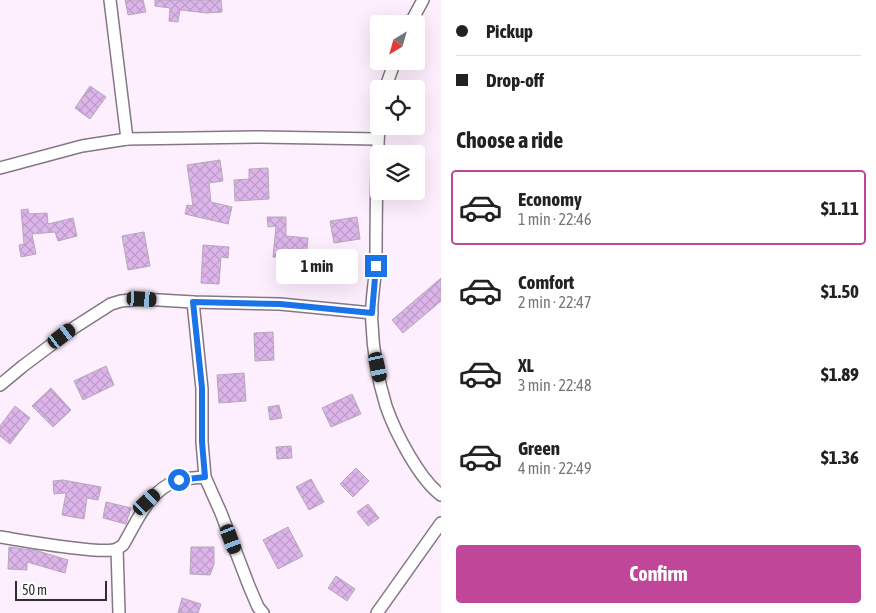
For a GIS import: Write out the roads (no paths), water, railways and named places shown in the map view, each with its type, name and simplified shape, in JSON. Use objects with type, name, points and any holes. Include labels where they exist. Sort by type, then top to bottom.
[{"type":"street","points":[[110,0],[127,139]]},
{"type":"street","points":[[415,15],[423,0]]},
{"type":"street","points":[[378,135],[376,168],[376,266],[371,323],[378,367],[387,406],[409,455],[422,477],[441,496]]},
{"type":"street","points":[[0,168],[82,146],[127,139],[260,137],[378,140]]},
{"type":"street","points":[[0,385],[22,366],[75,327],[111,304],[121,300],[142,299],[280,304],[372,313]]},
{"type":"street","points":[[193,302],[202,388],[202,442],[205,477],[249,586],[258,607],[263,613]]},
{"type":"street","points":[[0,537],[84,548],[117,549],[123,544],[147,502],[161,489],[179,480],[205,477]]},
{"type":"street","points":[[377,613],[441,523]]},
{"type":"street","points":[[117,549],[119,613]]}]
